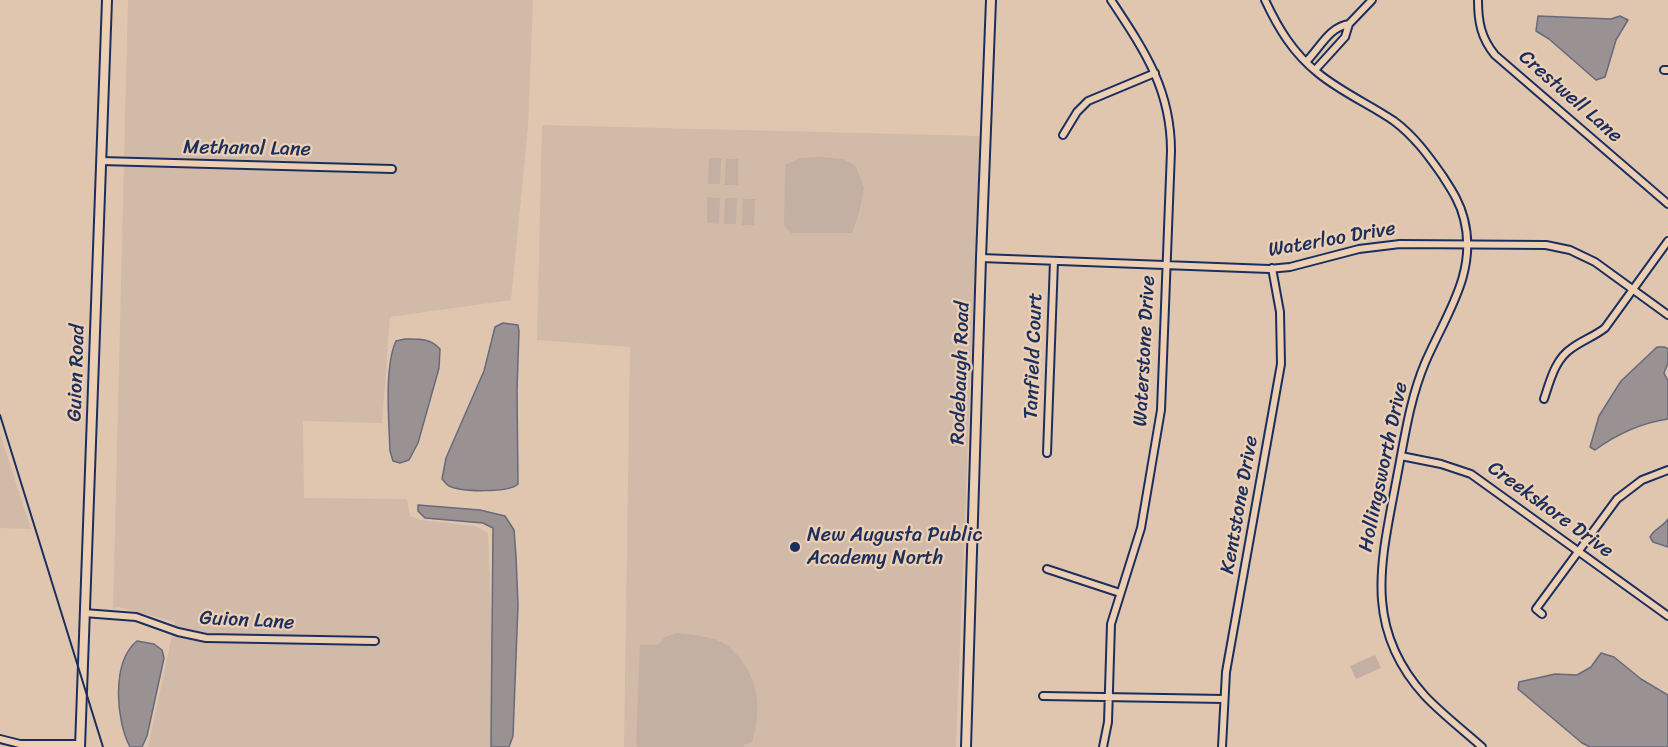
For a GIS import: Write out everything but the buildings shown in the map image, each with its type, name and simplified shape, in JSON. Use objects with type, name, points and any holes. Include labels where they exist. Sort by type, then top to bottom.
[{"type":"street","name":"Guion Road","points":[[80,746],[107,0]]},
{"type":"street","name":"Rodebaugh Road","points":[[966,747],[991,0]]},
{"type":"street","name":"Waterstone Drive","points":[[1102,747],[1107,729],[1111,628],[1141,528],[1161,410],[1171,138],[1166,105],[1155,73],[1145,51],[1111,0]]},
{"type":"street","name":"Hollingsworth Drive","points":[[1265,0],[1285,37],[1306,62],[1331,83],[1393,121],[1421,146],[1459,202],[1465,221],[1468,245],[1461,288],[1418,379],[1401,456],[1381,567],[1382,602],[1387,629],[1402,664],[1419,689],[1440,711],[1482,747]]},
{"type":"street","points":[[1315,70],[1345,37],[1349,24],[1372,0]]},
{"type":"street","name":"Crestwell Lane","points":[[1478,0],[1481,31],[1485,42],[1495,55],[1668,204]]},
{"type":"street","points":[[1306,62],[1328,35],[1340,26],[1349,24]]},
{"type":"street","points":[[1063,135],[1077,112],[1088,101],[1155,73]]},
{"type":"street","name":"Methanol Lane","points":[[101,161],[392,169]]},
{"type":"street","points":[[1544,399],[1555,368],[1562,356],[1605,328],[1668,241]]},
{"type":"street","name":"Waterloo Drive","points":[[981,258],[1272,268],[1306,264],[1359,249],[1392,244],[1537,244],[1576,252],[1595,262],[1668,315]]},
{"type":"street","name":"Tanfield Court","points":[[1047,453],[1054,261]]},
{"type":"street","name":"Kentstone Drive","points":[[1222,747],[1226,672],[1280,371],[1280,312],[1272,268]]},
{"type":"street","name":"Creekshore Drive","points":[[1401,456],[1441,464],[1472,474],[1668,616]]},
{"type":"street","points":[[1542,615],[1536,609],[1619,497],[1642,480],[1668,470]]},
{"type":"street","points":[[1047,569],[1120,593]]},
{"type":"street","name":"Guion Lane","points":[[84,613],[136,617],[178,632],[206,638],[375,641]]},
{"type":"street","points":[[1043,696],[1224,699]]},
{"type":"street","points":[[0,739],[20,744],[80,746]]},
{"type":"shaded area","points":[[128,0],[533,0],[528,127],[511,300],[390,317],[382,423],[303,421],[304,498],[407,499],[410,516],[421,520],[475,526],[488,533],[492,639],[491,747],[148,747],[175,622],[118,607],[113,609]]},
{"type":"shaded area","points":[[1538,16],[1611,19],[1620,16],[1628,20],[1616,40],[1605,77],[1596,80],[1549,39],[1536,31]]},
{"type":"shaded area","name":"New Augusta Public Academy North","points":[[542,125],[980,136],[956,747],[624,747],[630,347],[537,340]]},
{"type":"shaded area","points":[[709,158],[721,158],[720,184],[708,184]]},
{"type":"shaded area","points":[[801,158],[842,159],[855,165],[864,188],[852,233],[791,233],[784,226],[785,165]]},
{"type":"shaded area","points":[[726,159],[738,159],[738,185],[725,185]]},
{"type":"shaded area","points":[[707,197],[720,198],[719,224],[707,223]]},
{"type":"shaded area","points":[[725,198],[737,198],[736,224],[724,224]]},
{"type":"shaded area","points":[[743,199],[755,199],[754,225],[742,225]]},
{"type":"shaded area","points":[[503,323],[518,325],[519,331],[518,484],[495,490],[448,486],[442,479],[446,458],[484,371],[495,327]]},
{"type":"shaded area","points":[[405,339],[428,341],[440,349],[439,368],[418,443],[409,460],[400,463],[393,461],[390,451],[389,380],[392,352],[396,341]]},
{"type":"shaded area","points":[[1657,347],[1668,349],[1668,363],[1664,373],[1668,381],[1668,419],[1630,430],[1595,450],[1590,447],[1599,416],[1621,381]]},
{"type":"shaded area","points":[[0,434],[31,529],[0,528]]},
{"type":"shaded area","points":[[418,505],[480,510],[505,516],[514,530],[518,605],[513,736],[509,747],[491,747],[493,528],[483,523],[425,518],[418,511]]},
{"type":"shaded area","points":[[1668,519],[1668,547],[1653,542],[1650,537]]},
{"type":"shaded area","points":[[677,633],[703,636],[721,642],[731,648],[744,665],[754,685],[756,696],[757,718],[752,742],[744,747],[638,747],[636,745],[640,645],[658,645],[665,637]]},
{"type":"shaded area","points":[[137,641],[154,644],[162,650],[164,658],[147,736],[142,747],[130,747],[125,736],[119,708],[119,692],[123,663]]},
{"type":"shaded area","points":[[1601,653],[1614,657],[1641,679],[1668,695],[1668,747],[1590,747],[1582,743],[1518,689],[1519,682],[1555,674],[1577,675],[1591,667]]},
{"type":"shaded area","points":[[1375,655],[1381,668],[1356,679],[1350,666]]},
{"type":"railway","points":[[0,415],[103,747]]},
{"type":"place","name":"New Augusta Public Academy North","points":[[795,547]]}]
